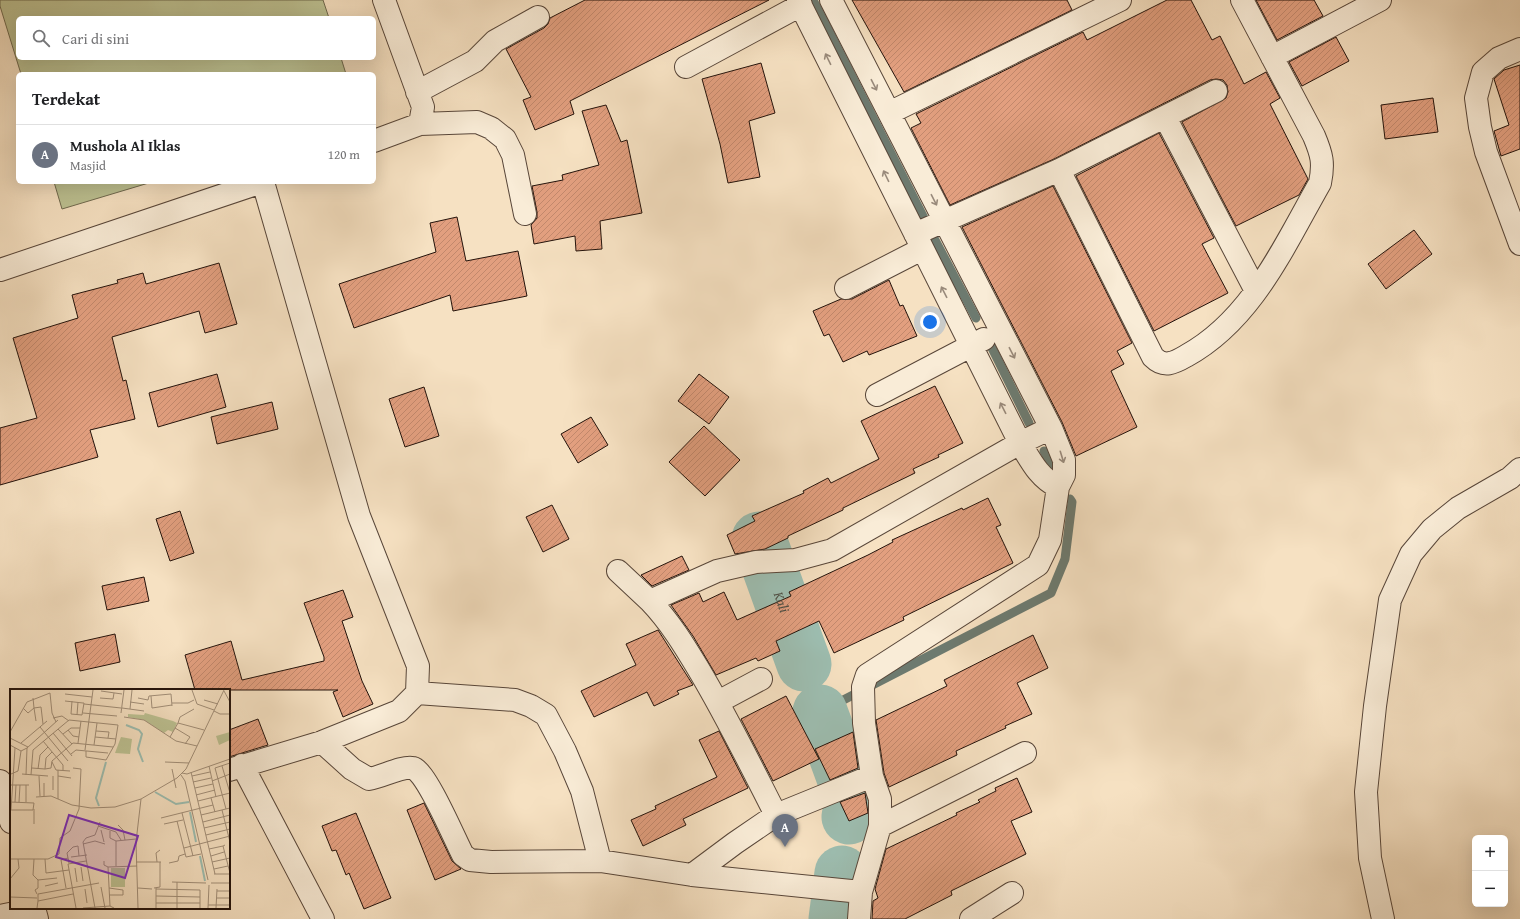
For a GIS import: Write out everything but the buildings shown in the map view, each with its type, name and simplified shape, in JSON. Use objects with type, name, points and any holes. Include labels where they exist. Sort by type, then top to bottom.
[{"type":"street","points":[[384,0],[423,107],[420,124]]},
{"type":"street","points":[[831,0],[1051,428],[1064,460],[1064,475],[1058,487],[1050,540],[1038,566],[867,675],[863,687],[864,723],[872,776],[880,800],[880,826],[861,892],[859,919]]},
{"type":"street","points":[[889,113],[1120,0]]},
{"type":"street","points":[[1059,170],[1153,357],[1158,362],[1165,364],[1173,363],[1193,352],[1225,328],[1247,304],[1256,291],[1320,184],[1323,168],[1322,157],[1314,136],[1242,0]]},
{"type":"street","points":[[1272,57],[1380,0]]},
{"type":"street","points":[[686,67],[799,2],[1020,443],[1039,474],[1047,482],[1058,487]]},
{"type":"street","points":[[417,92],[475,61],[495,41],[538,17]]},
{"type":"street","points":[[1520,49],[1499,58],[1483,72],[1476,98],[1480,127],[1486,152],[1520,244]]},
{"type":"street","points":[[846,288],[918,242],[944,220],[1059,170],[1216,91]]},
{"type":"street","points":[[1165,117],[1256,291]]},
{"type":"street","points":[[376,140],[420,124],[477,122],[491,128],[505,139],[513,155],[524,214]]},
{"type":"street","points":[[0,270],[256,184]]},
{"type":"street","points":[[263,184],[359,516],[418,666],[417,693],[399,711],[322,742],[236,768],[323,919]]},
{"type":"street","points":[[877,395],[1000,330]]},
{"type":"street","points":[[650,601],[717,571],[756,562],[795,560],[832,550],[1020,443],[1051,428]]},
{"type":"street","points":[[1383,919],[1370,858],[1366,792],[1375,706],[1390,600],[1411,554],[1432,529],[1458,508],[1510,478],[1520,469]]},
{"type":"street","points":[[618,571],[650,601],[678,635],[718,702],[776,814]]},
{"type":"street","points":[[718,702],[761,679]]},
{"type":"street","points":[[417,693],[516,700],[531,706],[546,715],[565,752],[582,791],[600,861]]},
{"type":"street","points":[[322,742],[352,769],[369,779],[407,768],[415,768],[421,773],[430,786],[464,855],[470,860],[491,862],[600,861],[692,875],[861,892]]},
{"type":"street","points":[[880,826],[1024,753]]},
{"type":"street","points":[[692,875],[776,814],[872,776]]},
{"type":"street","points":[[0,781],[10,818]]},
{"type":"street","points":[[971,919],[1012,893]]},
{"type":"street","points":[[0,916],[35,912]]},
{"type":"green space","points":[[0,0],[323,0],[328,16],[16,16],[16,58],[0,6]]},
{"type":"green space","points":[[17,60],[342,60],[345,72],[20,72]]},
{"type":"green space","points":[[55,184],[145,184],[62,209]]},
{"type":"waterway","points":[[813,0],[924,218]]},
{"type":"waterway","points":[[934,238],[976,318]]},
{"type":"waterway","points":[[992,348],[1029,423]]},
{"type":"waterway","points":[[1044,451],[1052,467]]},
{"type":"waterway","points":[[820,712],[1051,593],[1065,559],[1072,502],[1070,499]]},
{"type":"waterway","name":"Kali","points":[[759,539],[804,664]]},
{"type":"waterway","name":"Kali","points":[[820,712],[852,799],[849,817]]},
{"type":"waterway","name":"Kali","points":[[836,919],[842,873]]},
{"type":"place","name":"Mushola Al Iklas","points":[[785,847]]}]
